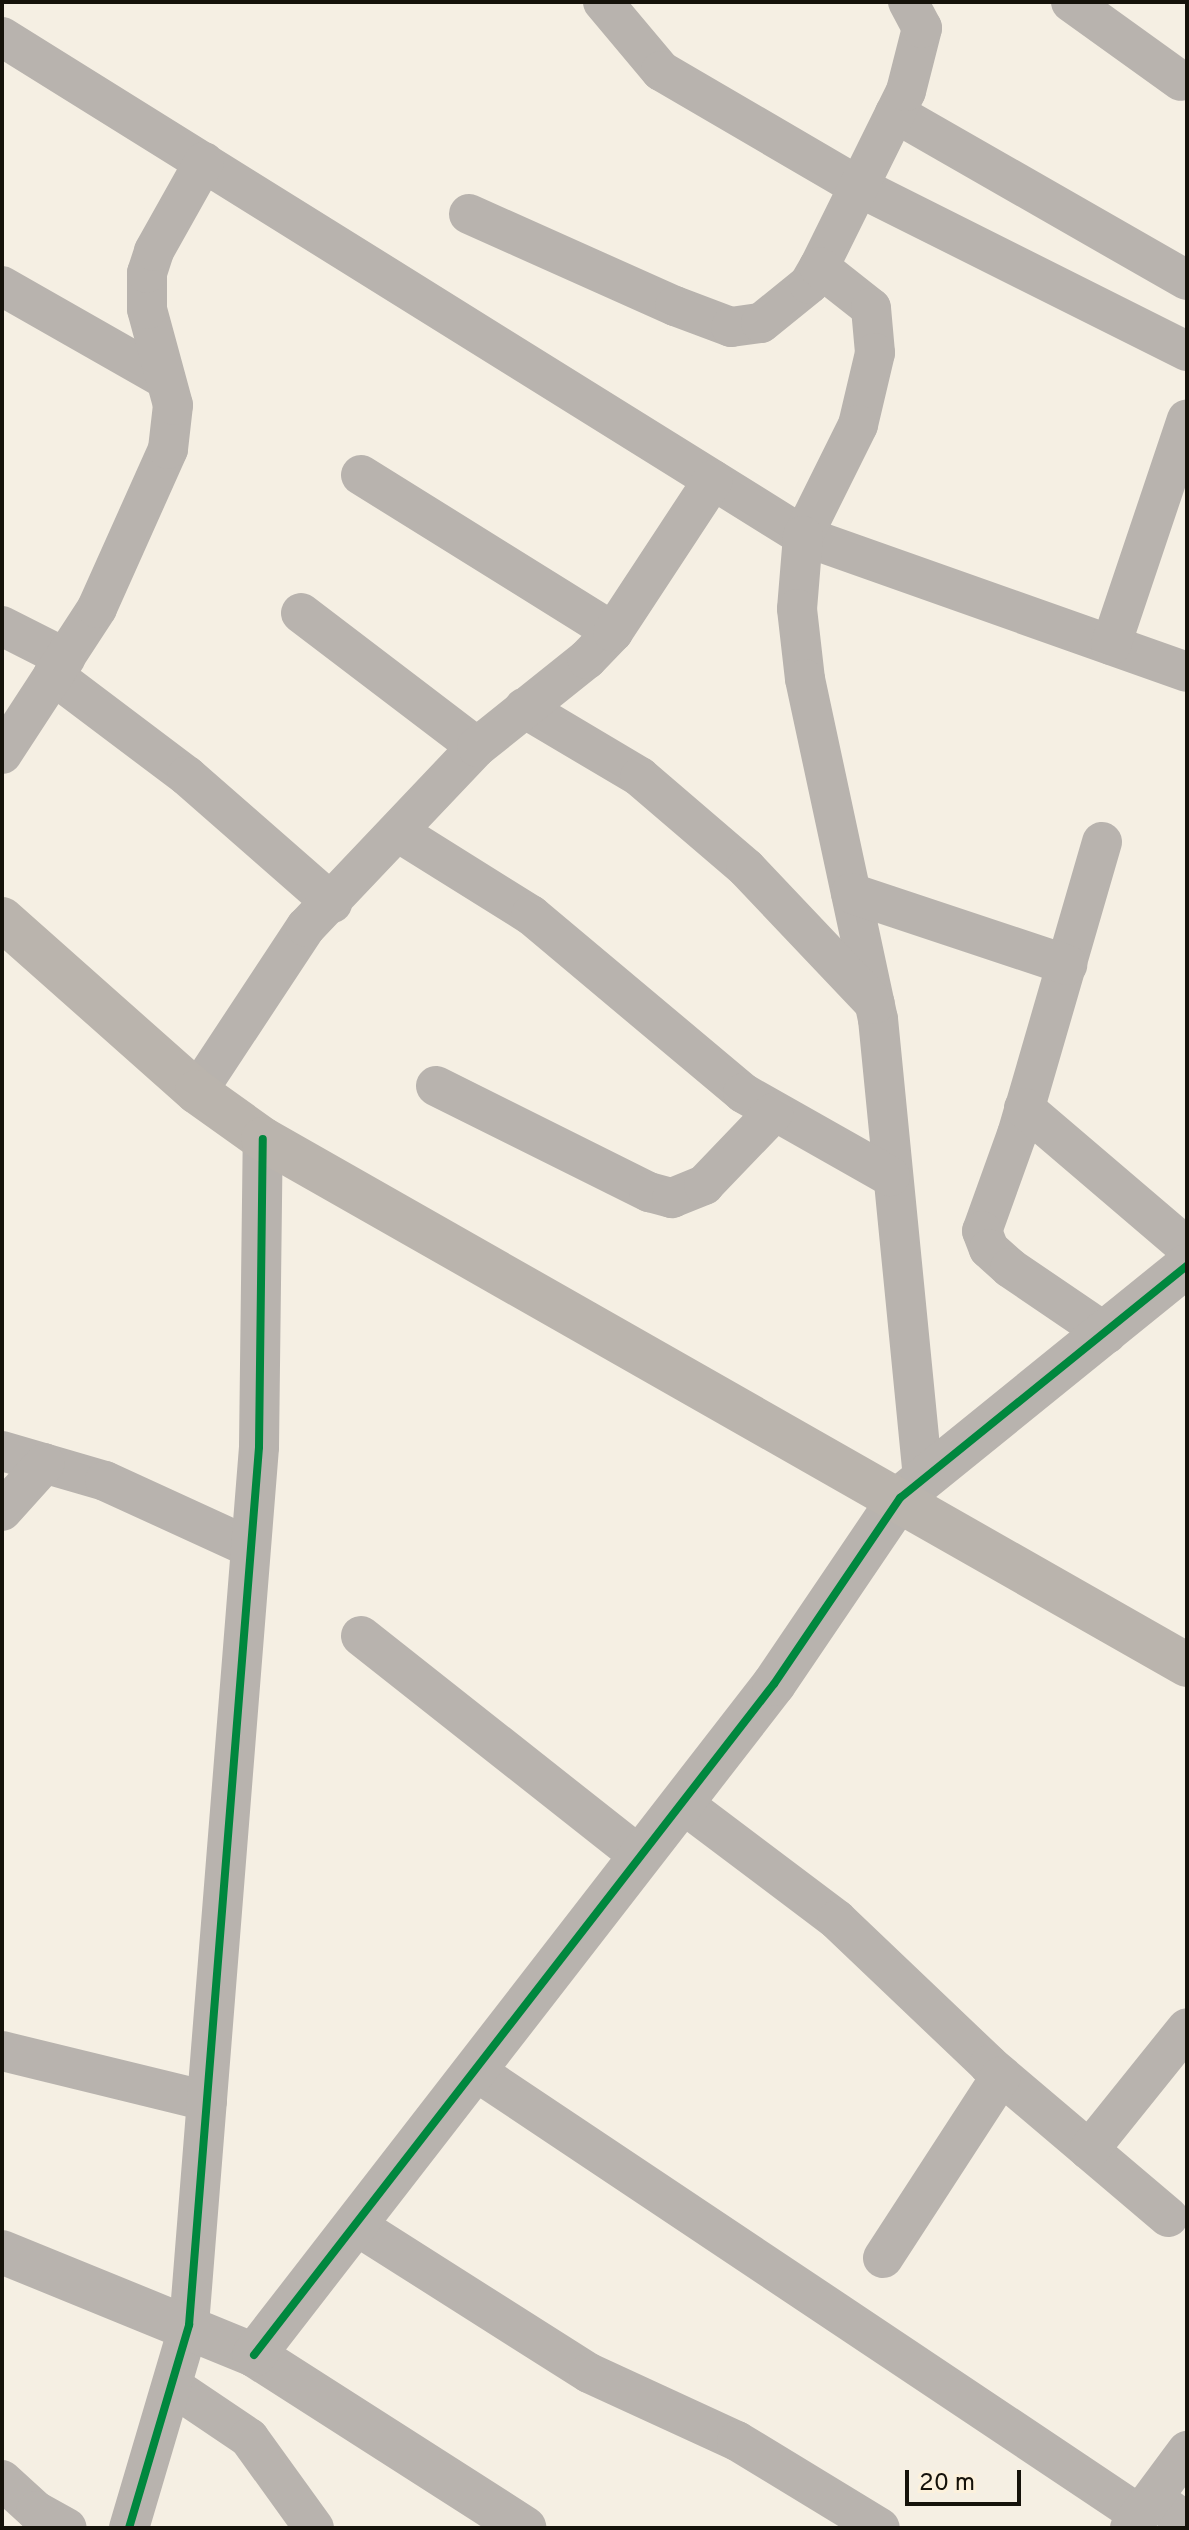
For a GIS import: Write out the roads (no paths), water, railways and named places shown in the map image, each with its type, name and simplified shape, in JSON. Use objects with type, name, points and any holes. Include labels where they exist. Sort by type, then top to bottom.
[{"type":"main road","points":[[2,919],[197,1092],[263,1139],[912,1489],[1187,1665]]},
{"type":"street","points":[[603,2],[661,71],[861,188],[1187,351]]},
{"type":"street","points":[[1071,2],[1181,81]]},
{"type":"street","points":[[469,214],[731,327],[761,323],[809,284],[861,188],[917,60],[922,11]]},
{"type":"street","points":[[2,37],[803,536],[1187,672]]},
{"type":"street","points":[[895,113],[1187,280]]},
{"type":"street","points":[[2,754],[97,608],[168,449],[175,424],[147,309],[147,273],[154,251],[204,162]]},
{"type":"street","points":[[819,267],[871,308],[875,353],[858,425],[803,536],[797,609],[805,679],[875,1004],[912,1489]]},
{"type":"street","points":[[2,286],[165,379]]},
{"type":"street","points":[[1111,645],[1184,438]]},
{"type":"street","points":[[361,475],[613,632]]},
{"type":"street","points":[[197,1092],[283,955],[477,747],[613,632],[713,480]]},
{"type":"street","points":[[301,613],[477,747]]},
{"type":"street","points":[[2,626],[59,666],[332,903]]},
{"type":"street","points":[[524,708],[640,777],[746,868],[875,1004]]},
{"type":"street","points":[[398,832],[531,915],[773,1113],[890,1176]]},
{"type":"street","points":[[1102,842],[1024,1108],[982,1231],[989,1249],[1010,1268],[1107,1334]]},
{"type":"street","points":[[851,893],[1067,965]]},
{"type":"street","points":[[436,1086],[649,1192],[672,1198],[704,1185],[773,1113]]},
{"type":"street","points":[[1024,1108],[1187,1247]]},
{"type":"street","points":[[129,2528],[189,2325],[259,1447],[263,1139]]},
{"type":"street","points":[[254,2355],[774,1684],[912,1489],[1107,1334],[1187,1266]]},
{"type":"street","points":[[2,1451],[105,1481],[249,1547]]},
{"type":"street","points":[[2,1511],[45,1463]]},
{"type":"street","points":[[361,1636],[641,1857]]},
{"type":"street","points":[[682,1803],[837,1920],[1001,2076],[1168,2217]]},
{"type":"street","points":[[1089,2150],[1187,2028]]},
{"type":"street","points":[[2,2051],[207,2101]]},
{"type":"street","points":[[474,2070],[1141,2514],[1187,2522]]},
{"type":"street","points":[[883,2258],[1001,2076]]},
{"type":"street","points":[[354,2224],[589,2373],[737,2441],[880,2528]]},
{"type":"street","points":[[2,2252],[189,2325],[254,2355],[524,2528]]},
{"type":"street","points":[[172,2386],[249,2438],[314,2528]]},
{"type":"street","points":[[1141,2514],[1187,2451]]},
{"type":"street","points":[[2,2480],[36,2511],[67,2528]]}]
